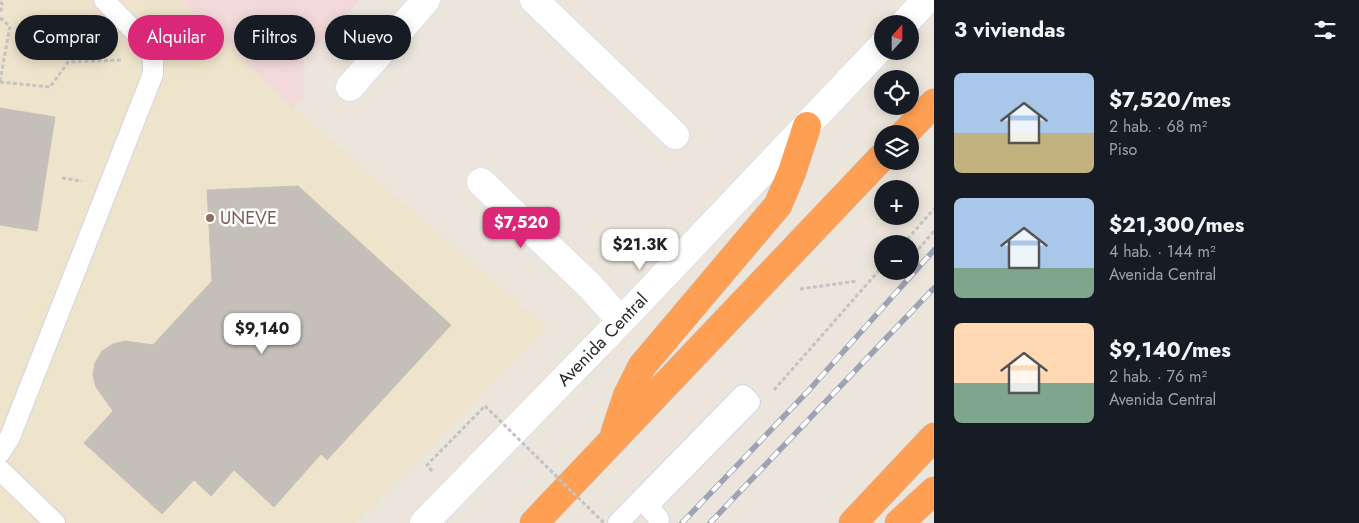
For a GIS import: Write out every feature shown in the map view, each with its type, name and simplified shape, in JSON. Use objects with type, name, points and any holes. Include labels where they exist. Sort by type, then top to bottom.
[{"type":"highway","points":[[912,125],[934,102]]},
{"type":"highway","points":[[612,440],[627,396],[642,366],[778,205],[792,172],[807,126]]},
{"type":"highway","points":[[534,523],[874,165]]},
{"type":"highway","points":[[853,523],[934,438]]},
{"type":"highway","points":[[900,523],[934,491]]},
{"type":"main road","points":[[350,87],[426,0]]},
{"type":"main road","points":[[534,0],[675,135]]},
{"type":"main road","points":[[912,15],[926,0]]},
{"type":"main road","name":"Avenida Central","points":[[424,523],[621,321],[874,55]]},
{"type":"main road","points":[[481,182],[590,286],[621,321]]},
{"type":"lane","points":[[104,0],[128,25]]},
{"type":"lane","points":[[0,453],[10,437],[153,74],[153,60]]},
{"type":"lane","points":[[618,523],[743,395],[750,402],[654,512]]},
{"type":"lane","points":[[0,470],[55,523]]},
{"type":"path","points":[[0,2],[2,4],[0,14]]},
{"type":"path","points":[[0,18],[10,26],[0,81],[50,87],[68,62],[128,59]]},
{"type":"path","points":[[911,235],[934,209]]},
{"type":"path","points":[[919,249],[934,232]]},
{"type":"path","points":[[790,371],[874,276]]},
{"type":"path","points":[[426,465],[485,406],[604,523]]},
{"type":"shaded area","name":"UNEVE","points":[[0,0],[181,0],[197,15],[128,15],[128,60],[224,60],[224,41],[234,51],[234,60],[244,60],[294,108],[547,328],[356,523],[0,523]]},
{"type":"shaded area","points":[[181,0],[360,0],[346,15],[325,15],[325,36],[315,47],[315,15],[234,15],[234,51],[224,41],[224,15],[197,15]]},
{"type":"shaded area","points":[[243,60],[304,60],[304,97],[293,108]]},
{"type":"building","points":[[0,108],[55,117],[37,231],[0,225]]},
{"type":"building","points":[[298,186],[451,325],[327,460],[321,454],[274,507],[234,470],[211,496],[194,480],[162,514],[84,443],[113,411],[96,387],[93,375],[95,363],[102,351],[113,344],[125,341],[153,345],[212,281],[207,190]]},
{"type":"railway","points":[[682,523],[810,389],[934,250]]},
{"type":"railway","points":[[710,523],[934,288]]},
{"type":"place","name":"UNEVE","points":[[210,218]]}]
